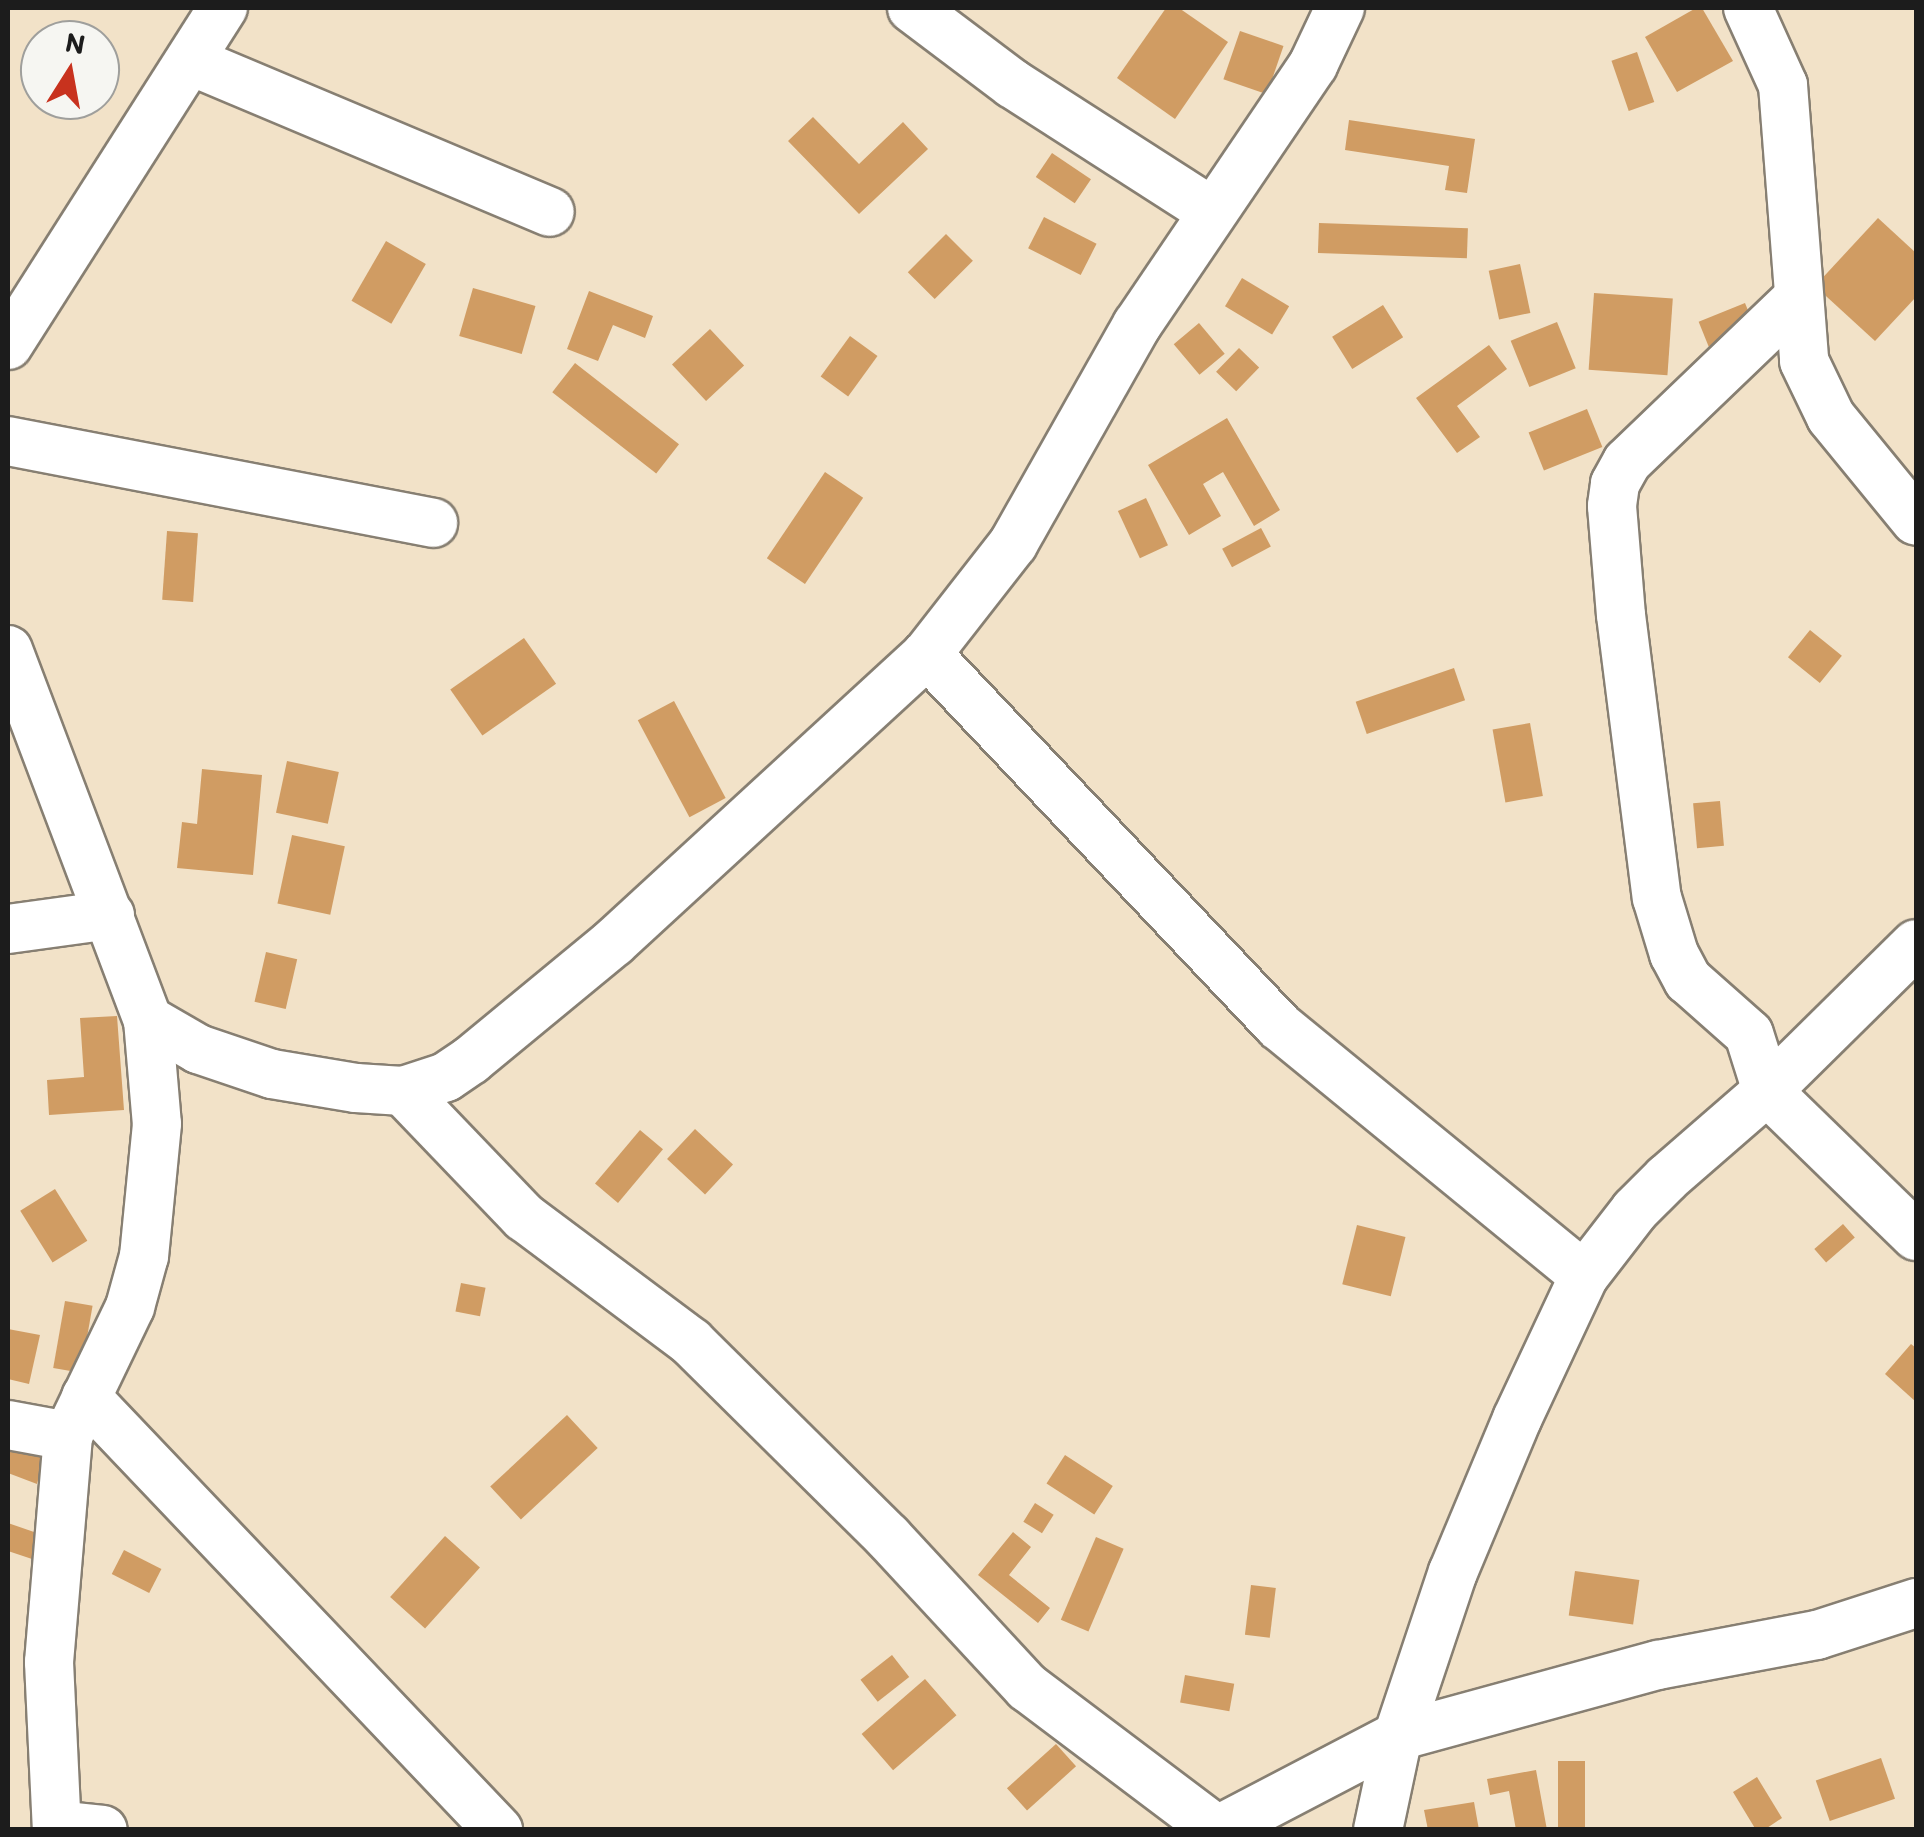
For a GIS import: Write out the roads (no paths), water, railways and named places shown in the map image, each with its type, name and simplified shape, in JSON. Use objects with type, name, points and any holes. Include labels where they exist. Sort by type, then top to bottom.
[{"type":"street","points":[[8,345],[223,8]]},
{"type":"street","points":[[912,8],[1013,84],[1212,212]]},
{"type":"street","points":[[148,1020],[198,1049],[272,1074],[356,1088],[402,1090],[446,1077],[614,942],[927,654],[1013,544],[1137,325],[1313,65],[1340,8]]},
{"type":"street","points":[[1748,8],[1783,85],[1804,361],[1831,417],[1916,521]]},
{"type":"street","points":[[191,61],[550,212]]},
{"type":"street","points":[[1798,297],[1627,462],[1615,484],[1612,506],[1621,615],[1657,898],[1674,954],[1688,980],[1749,1034],[1766,1091],[1916,1236]]},
{"type":"street","points":[[8,441],[433,523]]},
{"type":"street","points":[[8,650],[148,1020],[157,1124],[144,1256],[130,1306],[77,1416],[48,1662],[72,1828]]},
{"type":"street","points":[[927,654],[1279,1026],[1584,1276]]},
{"type":"street","points":[[8,929],[110,914]]},
{"type":"street","points":[[1378,1830],[1398,1736],[1454,1572],[1517,1418],[1584,1276],[1646,1200],[1708,1138],[1766,1091],[1916,944]]},
{"type":"street","points":[[402,1090],[524,1217],[691,1342],[888,1537],[1027,1688],[1218,1830],[1398,1736],[1658,1665],[1817,1635],[1916,1603]]},
{"type":"street","points":[[8,1425],[77,1416]]},
{"type":"street","points":[[77,1416],[498,1830]]}]
